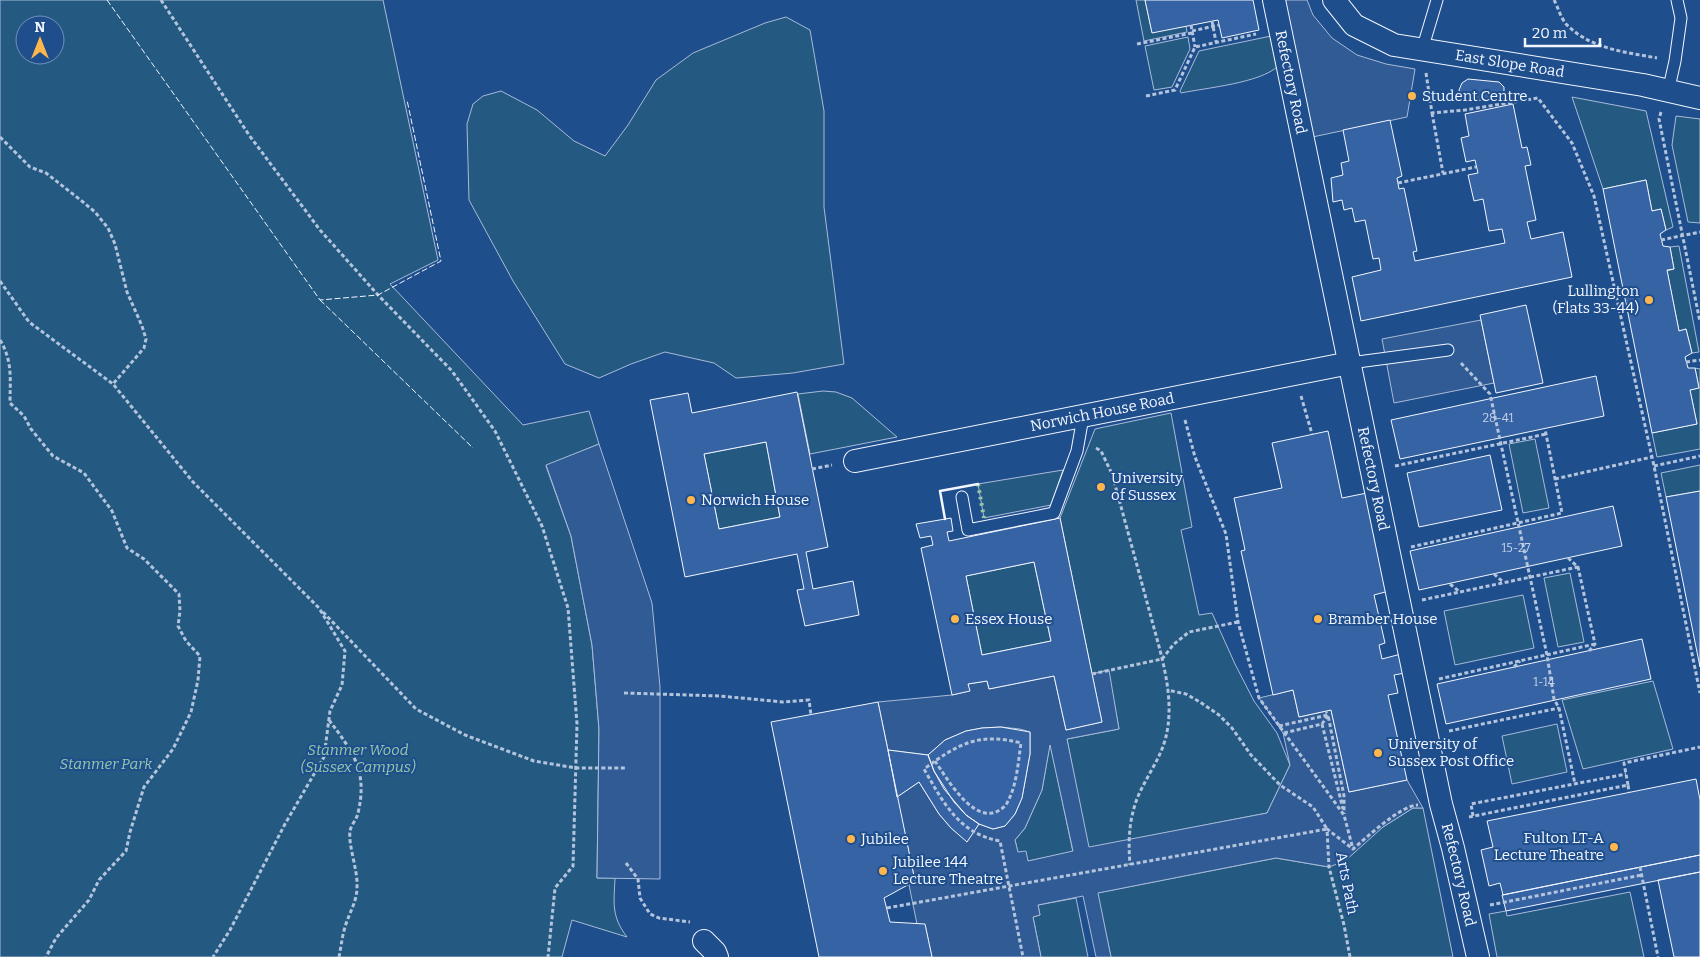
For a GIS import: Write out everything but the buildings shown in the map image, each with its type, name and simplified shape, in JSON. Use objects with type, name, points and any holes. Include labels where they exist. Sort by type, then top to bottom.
[{"type":"street","name":"Refectory Road","points":[[1274,0],[1441,804],[1478,957]]},
{"type":"street","name":"East Slope Road","points":[[1334,0],[1354,26],[1394,45],[1643,85],[1700,98]]},
{"type":"street","name":"Norwich House Road","points":[[846,463],[1350,363]]},
{"type":"lane","points":[[1422,50],[1437,0]]},
{"type":"lane","points":[[1668,92],[1675,61],[1681,18],[1677,0]]},
{"type":"lane","points":[[1350,363],[1448,350]]},
{"type":"lane","points":[[962,497],[968,530],[1054,513],[1077,451],[1083,417]]},
{"type":"path","points":[[161,0],[250,135],[320,230],[378,295],[452,371],[495,431],[542,526],[568,608],[577,724],[573,866],[555,888],[548,957]]},
{"type":"path","points":[[1554,0],[1566,24],[1592,44],[1675,61]]},
{"type":"path","points":[[1212,21],[1216,42]]},
{"type":"path","points":[[1146,96],[1175,90],[1195,47],[1191,25]]},
{"type":"path","points":[[1137,44],[1220,26]]},
{"type":"path","points":[[1195,47],[1262,33]]},
{"type":"path","points":[[1422,50],[1443,174]]},
{"type":"path","points":[[1668,92],[1659,119],[1700,322]]},
{"type":"path","points":[[1432,113],[1465,110],[1538,98],[1572,143],[1594,196],[1654,466],[1700,693]]},
{"type":"path","points":[[0,137],[30,167],[46,174],[96,212],[108,228],[115,244],[127,292],[146,339],[144,348],[113,384]]},
{"type":"path","points":[[1398,183],[1476,167]]},
{"type":"path","points":[[1661,240],[1700,232]]},
{"type":"path","points":[[0,281],[28,322],[113,384],[193,482],[319,608],[416,709],[464,736],[534,761],[576,768],[627,768]]},
{"type":"path","points":[[0,340],[11,371],[10,404],[24,416],[31,429],[53,456],[84,473],[112,511],[128,548],[144,559],[178,594],[180,611],[178,626],[186,641],[200,656],[192,712],[173,749],[144,787],[126,851],[99,880],[89,900],[56,938],[46,957]]},
{"type":"path","points":[[1448,350],[1490,394],[1547,655],[1554,700],[1559,708],[1575,784]]},
{"type":"path","points":[[1686,362],[1700,360]]},
{"type":"path","points":[[1295,374],[1312,434]]},
{"type":"path","points":[[1189,395],[1184,413],[1195,457],[1226,534],[1238,622],[1259,698],[1344,815]]},
{"type":"path","points":[[1388,552],[1562,513],[1545,428]]},
{"type":"path","points":[[1372,470],[1502,445],[1546,434]]},
{"type":"path","points":[[1079,441],[1101,451],[1112,474],[1162,659],[1167,690],[1169,712],[1166,742],[1139,795],[1130,822],[1128,840],[1130,865]]},
{"type":"path","points":[[1476,443],[1477,450]]},
{"type":"path","points":[[1654,466],[1700,456]]},
{"type":"path","points":[[1555,479],[1652,457]]},
{"type":"path","points":[[812,469],[846,463]]},
{"type":"path","points":[[1441,544],[1448,538]]},
{"type":"path","points":[[1568,558],[1578,567],[1595,644]]},
{"type":"path","points":[[1400,605],[1578,567]]},
{"type":"path","points":[[1494,574],[1503,582]]},
{"type":"path","points":[[1450,584],[1460,592]]},
{"type":"path","points":[[213,957],[230,930],[285,824],[324,757],[330,711],[342,685],[345,651],[319,608]]},
{"type":"path","points":[[1092,674],[1162,659],[1174,644],[1189,632],[1238,622]]},
{"type":"path","points":[[1589,651],[1595,644]]},
{"type":"path","points":[[1416,684],[1595,644]]},
{"type":"path","points":[[1514,667],[1520,661]]},
{"type":"path","points":[[887,908],[1327,829],[1313,806],[1280,785],[1251,755],[1232,728],[1220,715],[1186,694],[1167,690]]},
{"type":"path","points":[[624,693],[720,696],[783,702],[808,700],[811,714]]},
{"type":"path","points":[[1427,736],[1559,708]]},
{"type":"path","points":[[1278,726],[1327,714]]},
{"type":"path","points":[[1327,714],[1322,724],[1352,849]]},
{"type":"path","points":[[1327,714],[1344,796],[1344,815]]},
{"type":"path","points":[[329,719],[349,746],[357,762],[361,779],[361,799],[357,816],[350,830],[357,873],[357,888],[354,905],[345,927],[340,957]]},
{"type":"path","points":[[1284,733],[1322,724]]},
{"type":"path","points":[[935,761],[966,802],[975,810],[982,813],[991,813],[1001,809],[1009,797],[1016,779],[1021,743],[998,739],[976,741],[955,747],[935,761],[924,769],[958,822],[986,839],[1000,841],[1023,957]]},
{"type":"path","points":[[1629,792],[1624,763],[1700,748]]},
{"type":"path","points":[[1473,816],[1471,804],[1626,774]]},
{"type":"path","points":[[1485,814],[1628,785]]},
{"type":"path","name":"Arts Path","points":[[1327,829],[1352,849],[1382,824],[1412,805],[1441,804]]},
{"type":"path","name":"Arts Path","points":[[1327,829],[1329,867],[1350,957]]},
{"type":"path","points":[[626,863],[638,879],[640,898],[650,914],[658,918],[691,922]]},
{"type":"path","points":[[1640,867],[1658,957]]},
{"type":"path","points":[[1506,902],[1642,875]]},
{"type":"green space","name":"Stanmer Wood (Sussex Campus)","points":[[0,0],[383,0],[438,260],[390,284],[523,425],[589,411],[599,444],[546,466],[571,536],[592,645],[599,729],[597,878],[615,878],[614,902],[616,916],[627,937],[572,920],[562,957],[0,957]]},
{"type":"green space","points":[[1136,0],[1145,0],[1152,32],[1186,26],[1187,32],[1144,41]]},
{"type":"green space","points":[[786,17],[810,30],[824,111],[824,207],[844,364],[793,373],[736,378],[714,363],[665,352],[599,378],[565,364],[513,281],[469,200],[467,124],[473,104],[483,96],[501,91],[537,110],[574,141],[605,156],[628,125],[656,80],[693,53],[765,23]]},
{"type":"green space","points":[[1276,35],[1278,66],[1270,72],[1246,81],[1181,93],[1180,91],[1199,51]]},
{"type":"green space","points":[[1188,37],[1190,49],[1172,87],[1154,90],[1145,46]]},
{"type":"green space","points":[[1572,97],[1646,111],[1673,227],[1666,230],[1661,209],[1652,211],[1646,180],[1603,189]]},
{"type":"green space","points":[[1676,116],[1700,119],[1700,223],[1688,222],[1672,145]]},
{"type":"green space","points":[[1679,246],[1699,352],[1692,353],[1686,329],[1679,331],[1667,271],[1674,269],[1670,247]]},
{"type":"green space","points":[[1695,368],[1700,369],[1700,449],[1657,457],[1652,433],[1697,424],[1690,390],[1699,388]]},
{"type":"green space","points":[[823,391],[836,392],[852,398],[897,437],[810,454],[798,394]]},
{"type":"green space","points":[[1171,413],[1192,527],[1181,530],[1199,615],[1212,613],[1254,701],[1277,733],[1290,765],[1267,813],[1088,848],[1067,739],[1119,729],[1108,670],[1092,674],[1060,518],[1095,429]]},
{"type":"green space","points":[[1535,439],[1549,508],[1523,513],[1509,444]]},
{"type":"green space","points":[[766,442],[780,517],[719,529],[704,454]]},
{"type":"green space","points":[[1700,465],[1700,491],[1666,497],[1661,473]]},
{"type":"green space","points":[[1063,470],[1051,505],[984,518],[978,484]]},
{"type":"green space","points":[[1034,562],[1051,641],[982,655],[966,576]]},
{"type":"green space","points":[[1570,573],[1584,642],[1558,647],[1544,578]]},
{"type":"green space","points":[[1523,595],[1534,648],[1455,665],[1444,611]]},
{"type":"green space","points":[[1653,681],[1673,749],[1583,769],[1562,700]]},
{"type":"green space","points":[[1557,724],[1567,772],[1512,784],[1502,736]]},
{"type":"green space","points":[[1050,743],[1073,852],[1028,861],[1018,853],[1015,840],[1025,828],[1042,790]]},
{"type":"green space","points":[[1413,808],[1423,808],[1453,957],[1111,957],[1097,893],[1276,858],[1329,867],[1383,827]]},
{"type":"green space","points":[[1630,892],[1644,957],[1497,957],[1489,914],[1506,911],[1507,916]]},
{"type":"green space","points":[[1076,898],[1088,957],[1041,957],[1033,917],[1040,915],[1038,905]]},
{"type":"shaded area","points":[[1274,0],[1307,0],[1313,15],[1332,38],[1357,55],[1386,64],[1415,69],[1407,117],[1303,139]]},
{"type":"shaded area","points":[[1481,320],[1494,383],[1394,403],[1382,339]]},
{"type":"shaded area","points":[[599,444],[652,603],[660,687],[660,879],[597,878],[599,729],[592,645],[571,536],[546,465]]},
{"type":"shaded area","points":[[1109,670],[1119,729],[1067,739],[1089,847],[1267,813],[1290,765],[1283,733],[1259,698],[1293,690],[1299,717],[1331,710],[1349,792],[1407,780],[1423,808],[1413,808],[1383,827],[1345,861],[1329,867],[1276,858],[1098,893],[1111,957],[1096,957],[1083,896],[1038,905],[1040,915],[1033,917],[1041,957],[932,957],[925,925],[917,924],[909,885],[915,881],[897,797],[919,782],[939,814],[951,828],[967,841],[979,824],[993,829],[1005,826],[1015,814],[1022,798],[1030,754],[1030,732],[1001,727],[982,728],[966,731],[945,740],[928,755],[888,750],[878,702],[952,695],[969,691],[968,684],[987,681],[989,689],[1054,676],[1066,730],[1102,722],[1092,674]],"holes":[[[1050,745],[1073,851],[1028,861],[1026,851],[1018,852],[1015,840],[1025,828],[1042,790]]]},
{"type":"hedge","points":[[978,484],[984,518]]},
{"type":"fence","points":[[107,0],[320,300],[378,295],[441,261],[407,100]]},
{"type":"fence","points":[[320,300],[473,448]]},
{"type":"wall","points":[[945,519],[940,491],[978,484]]},
{"type":"place","name":"Student Centre","points":[[1412,96]]},
{"type":"place","name":"Lullington (Flats 33-44)","points":[[1649,300]]},
{"type":"place","name":"University of Sussex","points":[[1101,487]]},
{"type":"place","name":"Norwich House","points":[[691,500]]},
{"type":"place","name":"Essex House","points":[[955,619]]},
{"type":"place","name":"Bramber House","points":[[1318,619]]},
{"type":"place","name":"University of Sussex Post Office","points":[[1378,753]]},
{"type":"place","name":"Jubilee","points":[[851,839]]},
{"type":"place","name":"Fulton LT-A Lecture Theatre","points":[[1614,847]]},
{"type":"place","name":"Jubilee 144 Lecture Theatre","points":[[883,871]]},
{"type":"park label","name":"Stanmer Park","points":[[106,764]]}]
